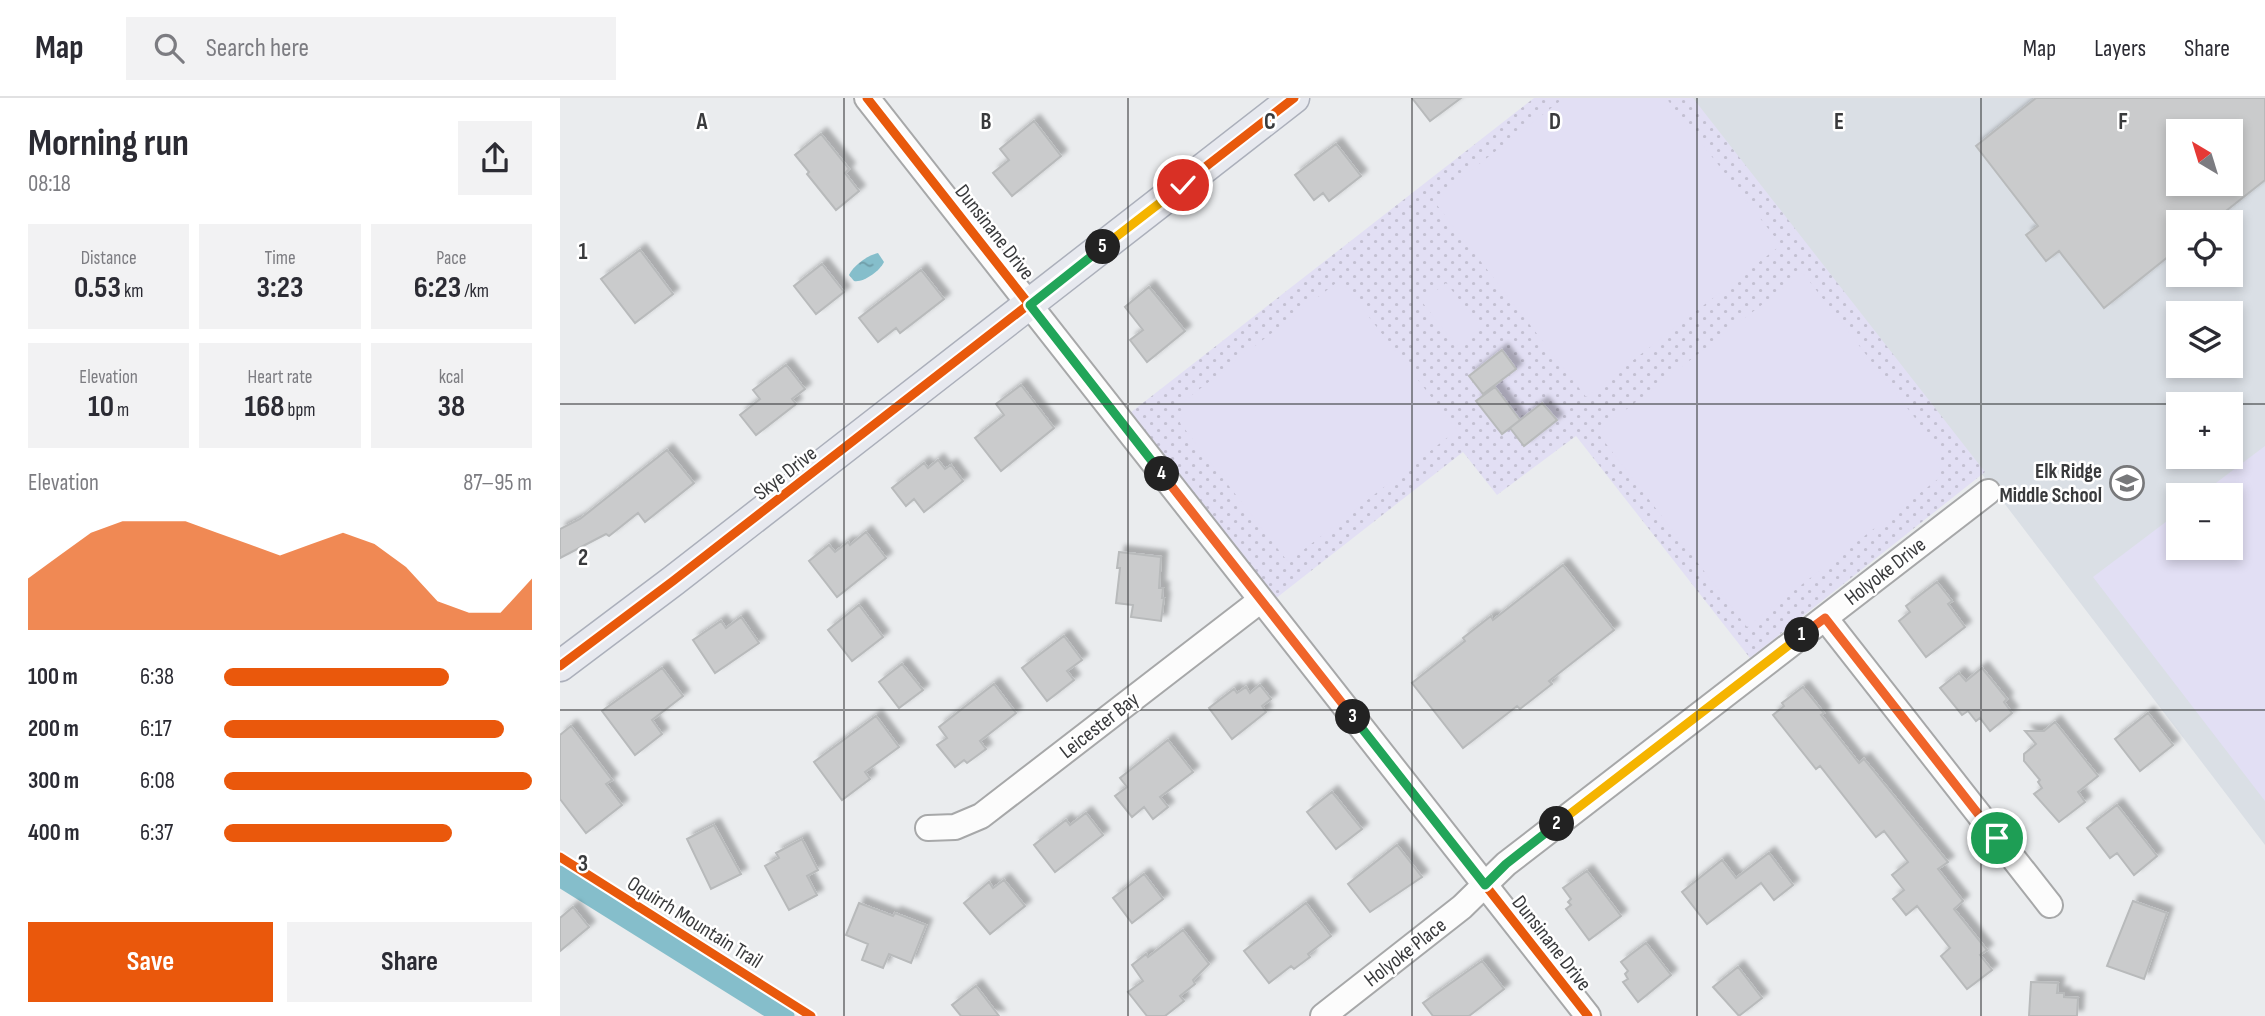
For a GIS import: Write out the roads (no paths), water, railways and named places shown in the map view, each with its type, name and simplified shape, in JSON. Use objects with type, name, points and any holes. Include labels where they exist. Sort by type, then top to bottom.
[{"type":"main road","name":"Skye Drive","points":[[560,666],[1030,305],[1294,98]]},
{"type":"street","name":"Dunsinane Drive","points":[[867,98],[1588,1016]]},
{"type":"street","name":"Holyoke Drive","points":[[1485,885],[1506,864],[1988,492]]},
{"type":"street","name":"Leicester Bay","points":[[928,828],[955,827],[981,816],[1261,600]]},
{"type":"street","points":[[1825,618],[2050,905]]},
{"type":"street","name":"Holyoke Place","points":[[1323,1016],[1462,907],[1485,885]]},
{"type":"water","points":[[878,253],[884,262],[879,269],[871,276],[854,281],[849,275],[854,268],[865,258]]},
{"type":"waterway","points":[[560,876],[784,1016]]},
{"type":"place","name":"Elk Ridge Middle School","points":[[2127,483]]}]
